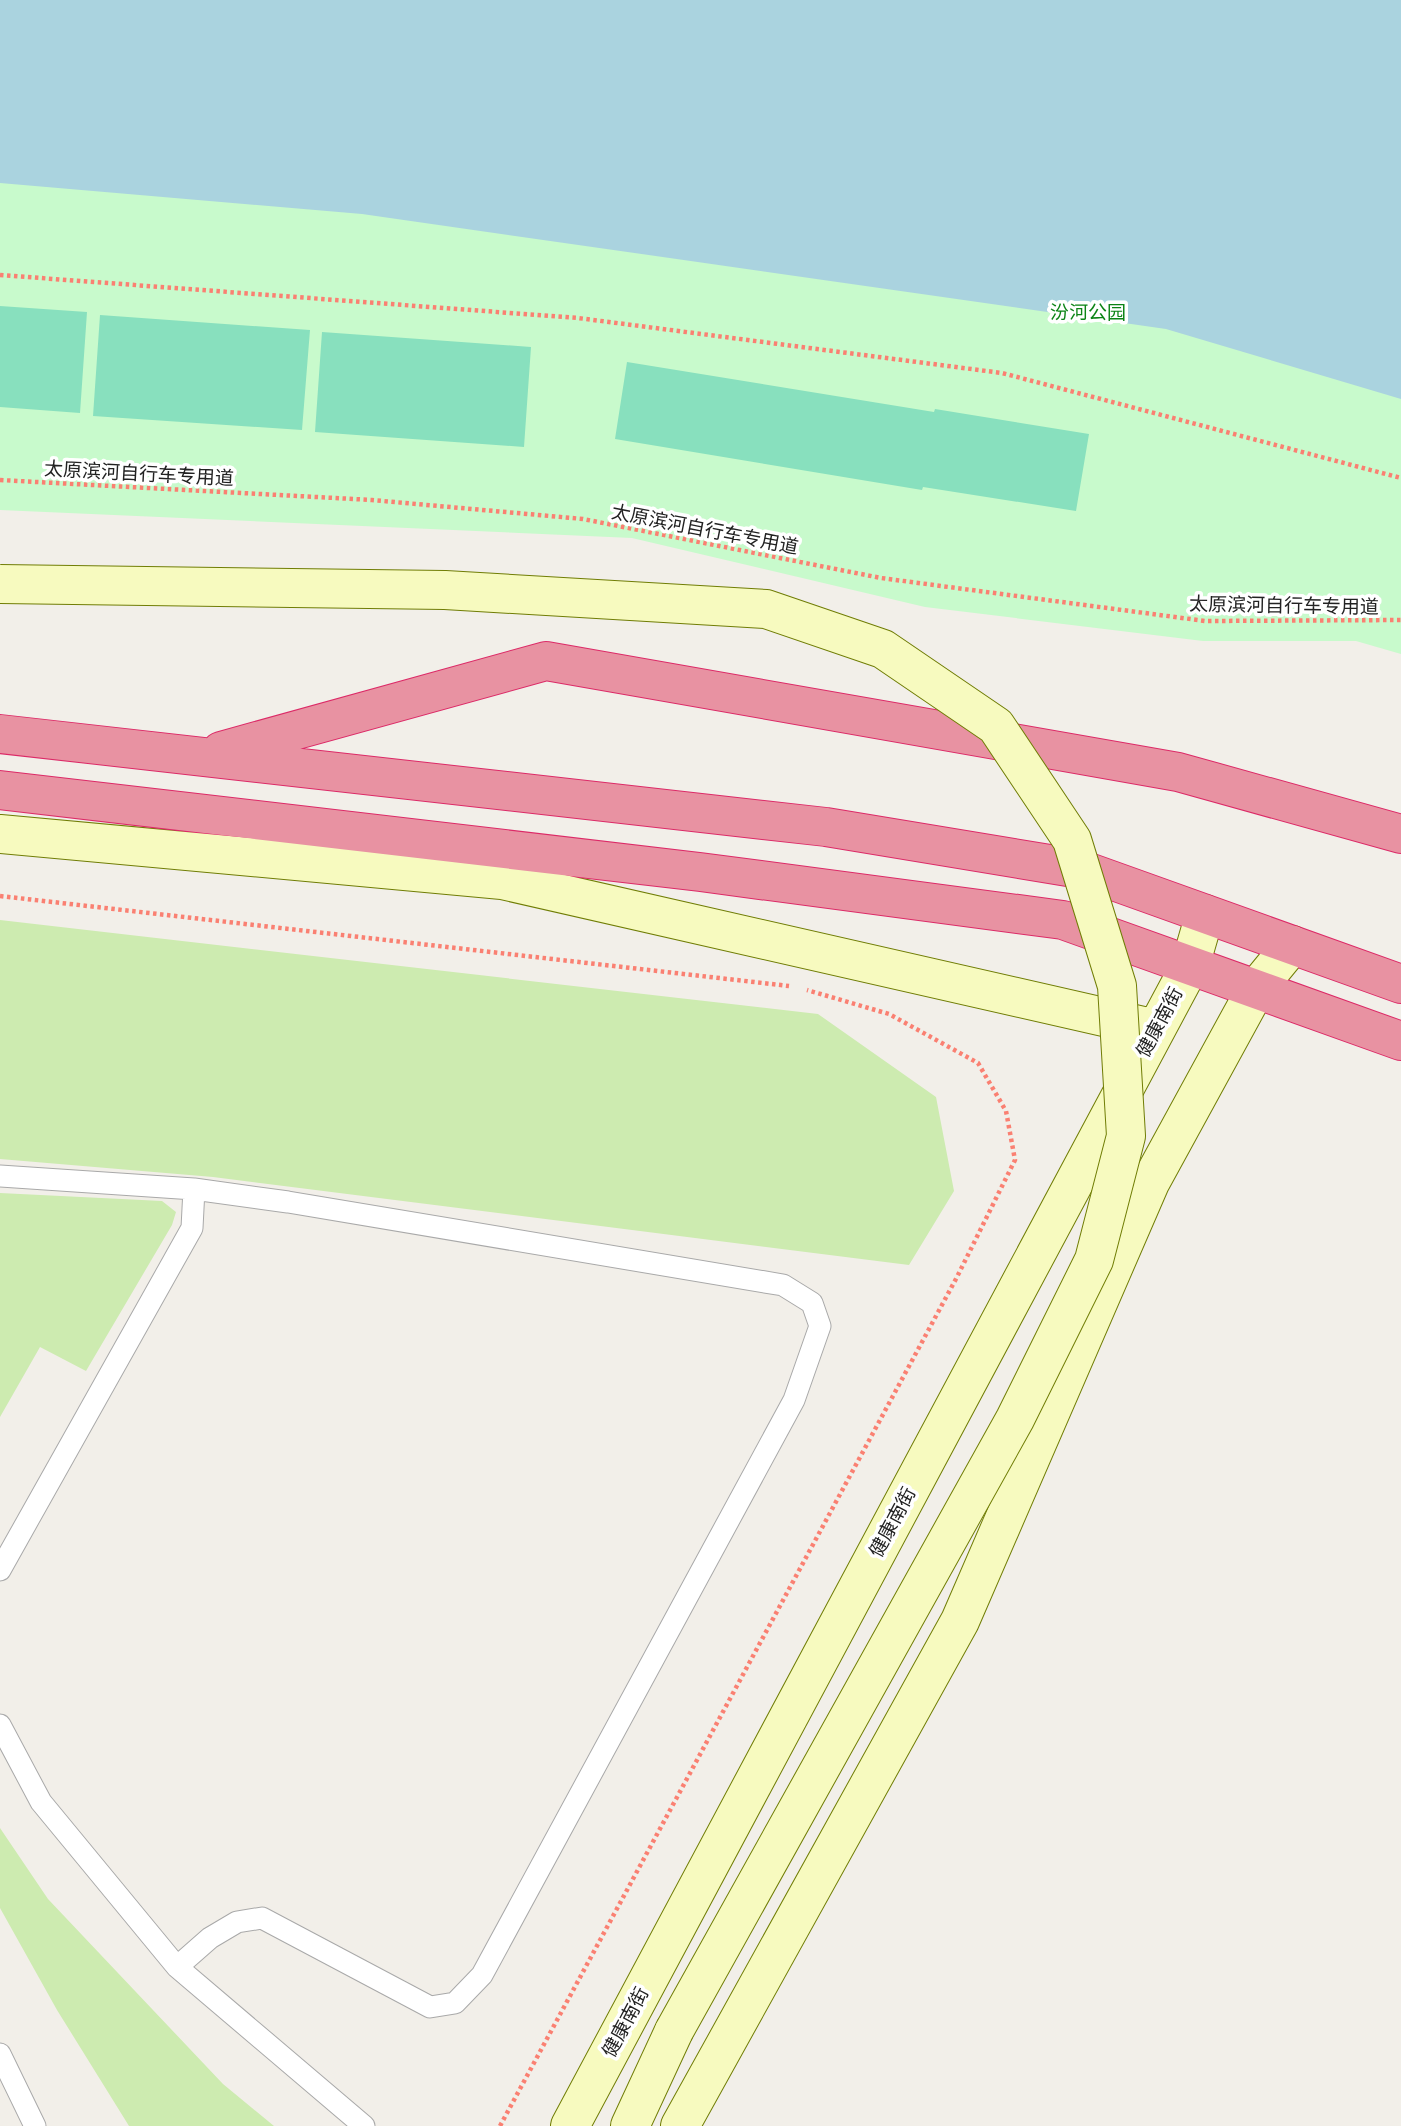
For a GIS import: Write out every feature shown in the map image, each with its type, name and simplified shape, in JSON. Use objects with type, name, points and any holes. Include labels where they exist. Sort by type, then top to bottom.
[{"type":"highway","points":[[202,757],[546,661],[1178,772],[1401,834]]},
{"type":"highway","points":[[0,734],[826,827],[1080,869],[1401,984]]},
{"type":"highway","points":[[0,790],[700,872],[1062,920],[1401,1041]]},
{"type":"main road","points":[[0,584],[446,590],[766,609],[883,649],[996,726],[1072,840],[1117,985],[1126,1136],[1094,1260],[1015,1419],[674,2031],[630,2126]]},
{"type":"main road","points":[[0,834],[502,880],[1156,1029]]},
{"type":"main road","name":"健康南街","points":[[570,2126],[1190,965],[1205,914]]},
{"type":"main road","points":[[680,2126],[960,1621],[1150,1182],[1256,989],[1292,945]]},
{"type":"lane","points":[[0,1176],[194,1189],[288,1202],[783,1285],[812,1303],[820,1326],[794,1400],[482,1975],[456,2003],[430,2007],[262,1918],[237,1922],[209,1938],[177,1967]]},
{"type":"lane","points":[[0,1570],[192,1228],[194,1189]]},
{"type":"lane","points":[[0,1725],[41,1802],[177,1967],[364,2126]]},
{"type":"lane","points":[[0,2054],[35,2126]]},
{"type":"path","points":[[0,275],[578,318],[1002,373],[1401,478]]},
{"type":"path","name":"太原滨河自行车专用道","points":[[0,480],[372,500],[583,519],[881,578],[1205,621],[1401,620]]},
{"type":"path","points":[[0,896],[793,986]]},
{"type":"path","points":[[500,2126],[957,1277],[1015,1160],[1006,1111],[978,1063],[889,1014],[805,990]]},
{"type":"green space","name":"汾河公园","points":[[0,0],[1401,0],[1401,654],[1356,641],[1203,641],[925,607],[632,538],[0,510]]},
{"type":"green space","points":[[0,306],[87,312],[80,413],[0,407]]},
{"type":"green space","points":[[100,315],[310,330],[302,430],[93,416]]},
{"type":"green space","points":[[322,332],[531,347],[524,447],[315,432]]},
{"type":"green space","points":[[627,362],[934,412],[935,409],[1089,434],[1076,511],[923,487],[922,490],[615,439]]},
{"type":"green space","points":[[0,920],[818,1014],[936,1097],[954,1191],[909,1265],[213,1177],[0,1159]]},
{"type":"green space","points":[[0,1193],[162,1201],[176,1212],[172,1225],[86,1371],[40,1347],[0,1417]]},
{"type":"green space","points":[[0,1828],[48,1899],[223,2084],[274,2126],[129,2126],[57,2010],[0,1908]]},
{"type":"water","points":[[0,0],[1401,0],[1401,399],[1166,329],[362,214],[0,183]]}]
